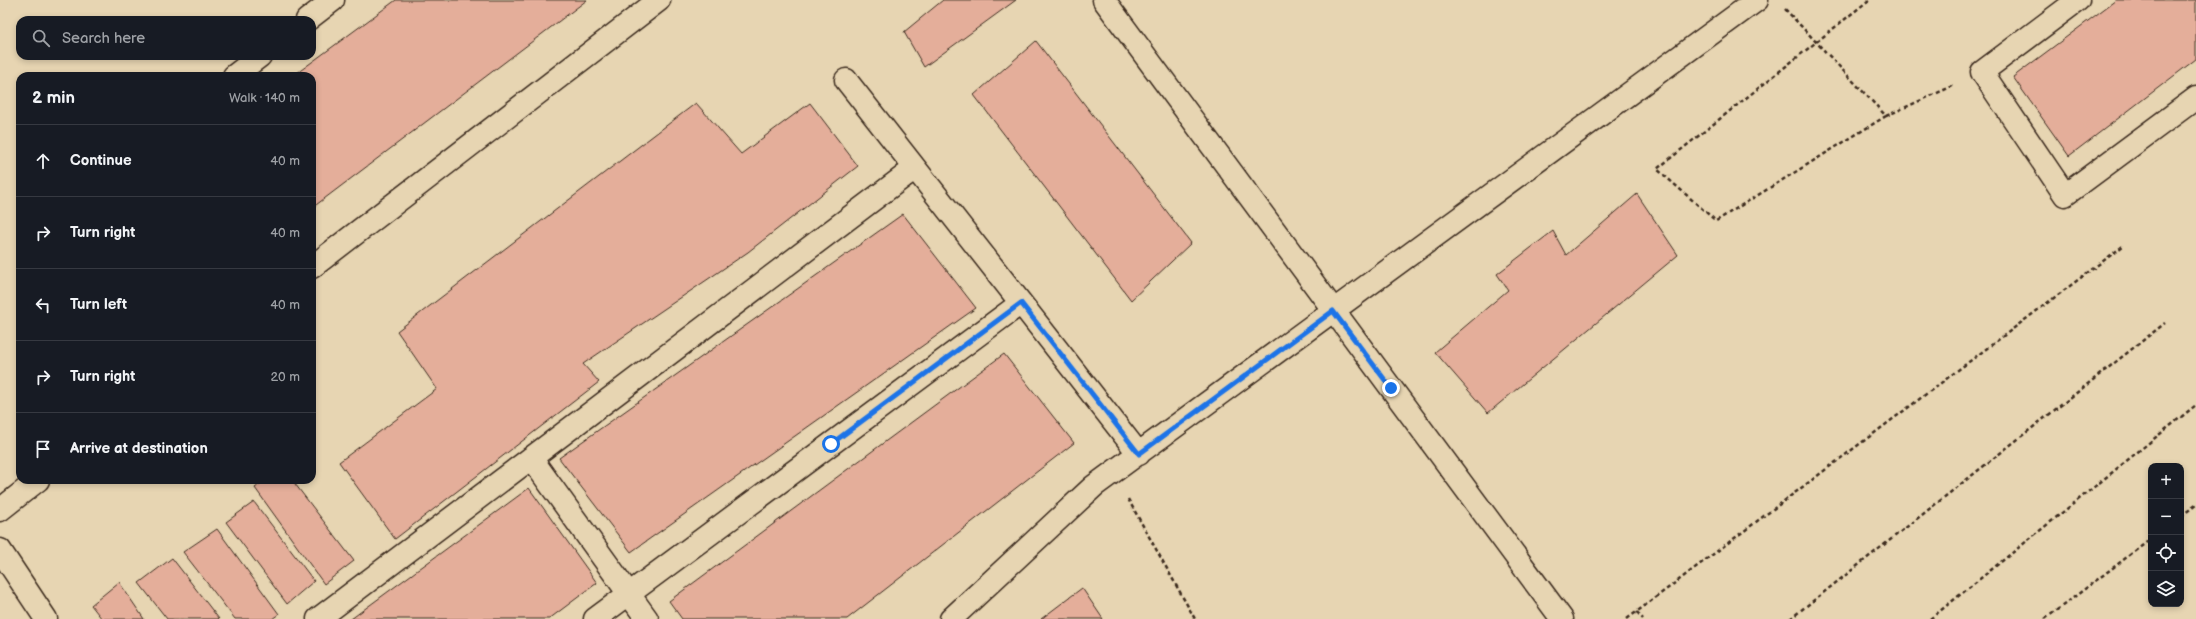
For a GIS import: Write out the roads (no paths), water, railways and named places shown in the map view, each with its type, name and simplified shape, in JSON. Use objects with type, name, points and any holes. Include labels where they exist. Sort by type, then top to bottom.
[{"type":"lane","points":[[312,16],[333,0]]},
{"type":"lane","points":[[316,263],[659,0]]},
{"type":"lane","points":[[1104,0],[1562,619]]},
{"type":"lane","points":[[951,619],[1094,486],[1757,0]]},
{"type":"lane","points":[[2078,0],[1982,72],[2065,195],[2196,98]]},
{"type":"lane","points":[[239,72],[255,60]]},
{"type":"lane","points":[[846,80],[1139,454]]},
{"type":"lane","points":[[318,619],[915,168]]},
{"type":"lane","points":[[595,619],[1021,303]]},
{"type":"lane","points":[[531,458],[647,619]]},
{"type":"lane","points":[[0,510],[33,484]]},
{"type":"lane","points":[[0,550],[46,619]]}]
